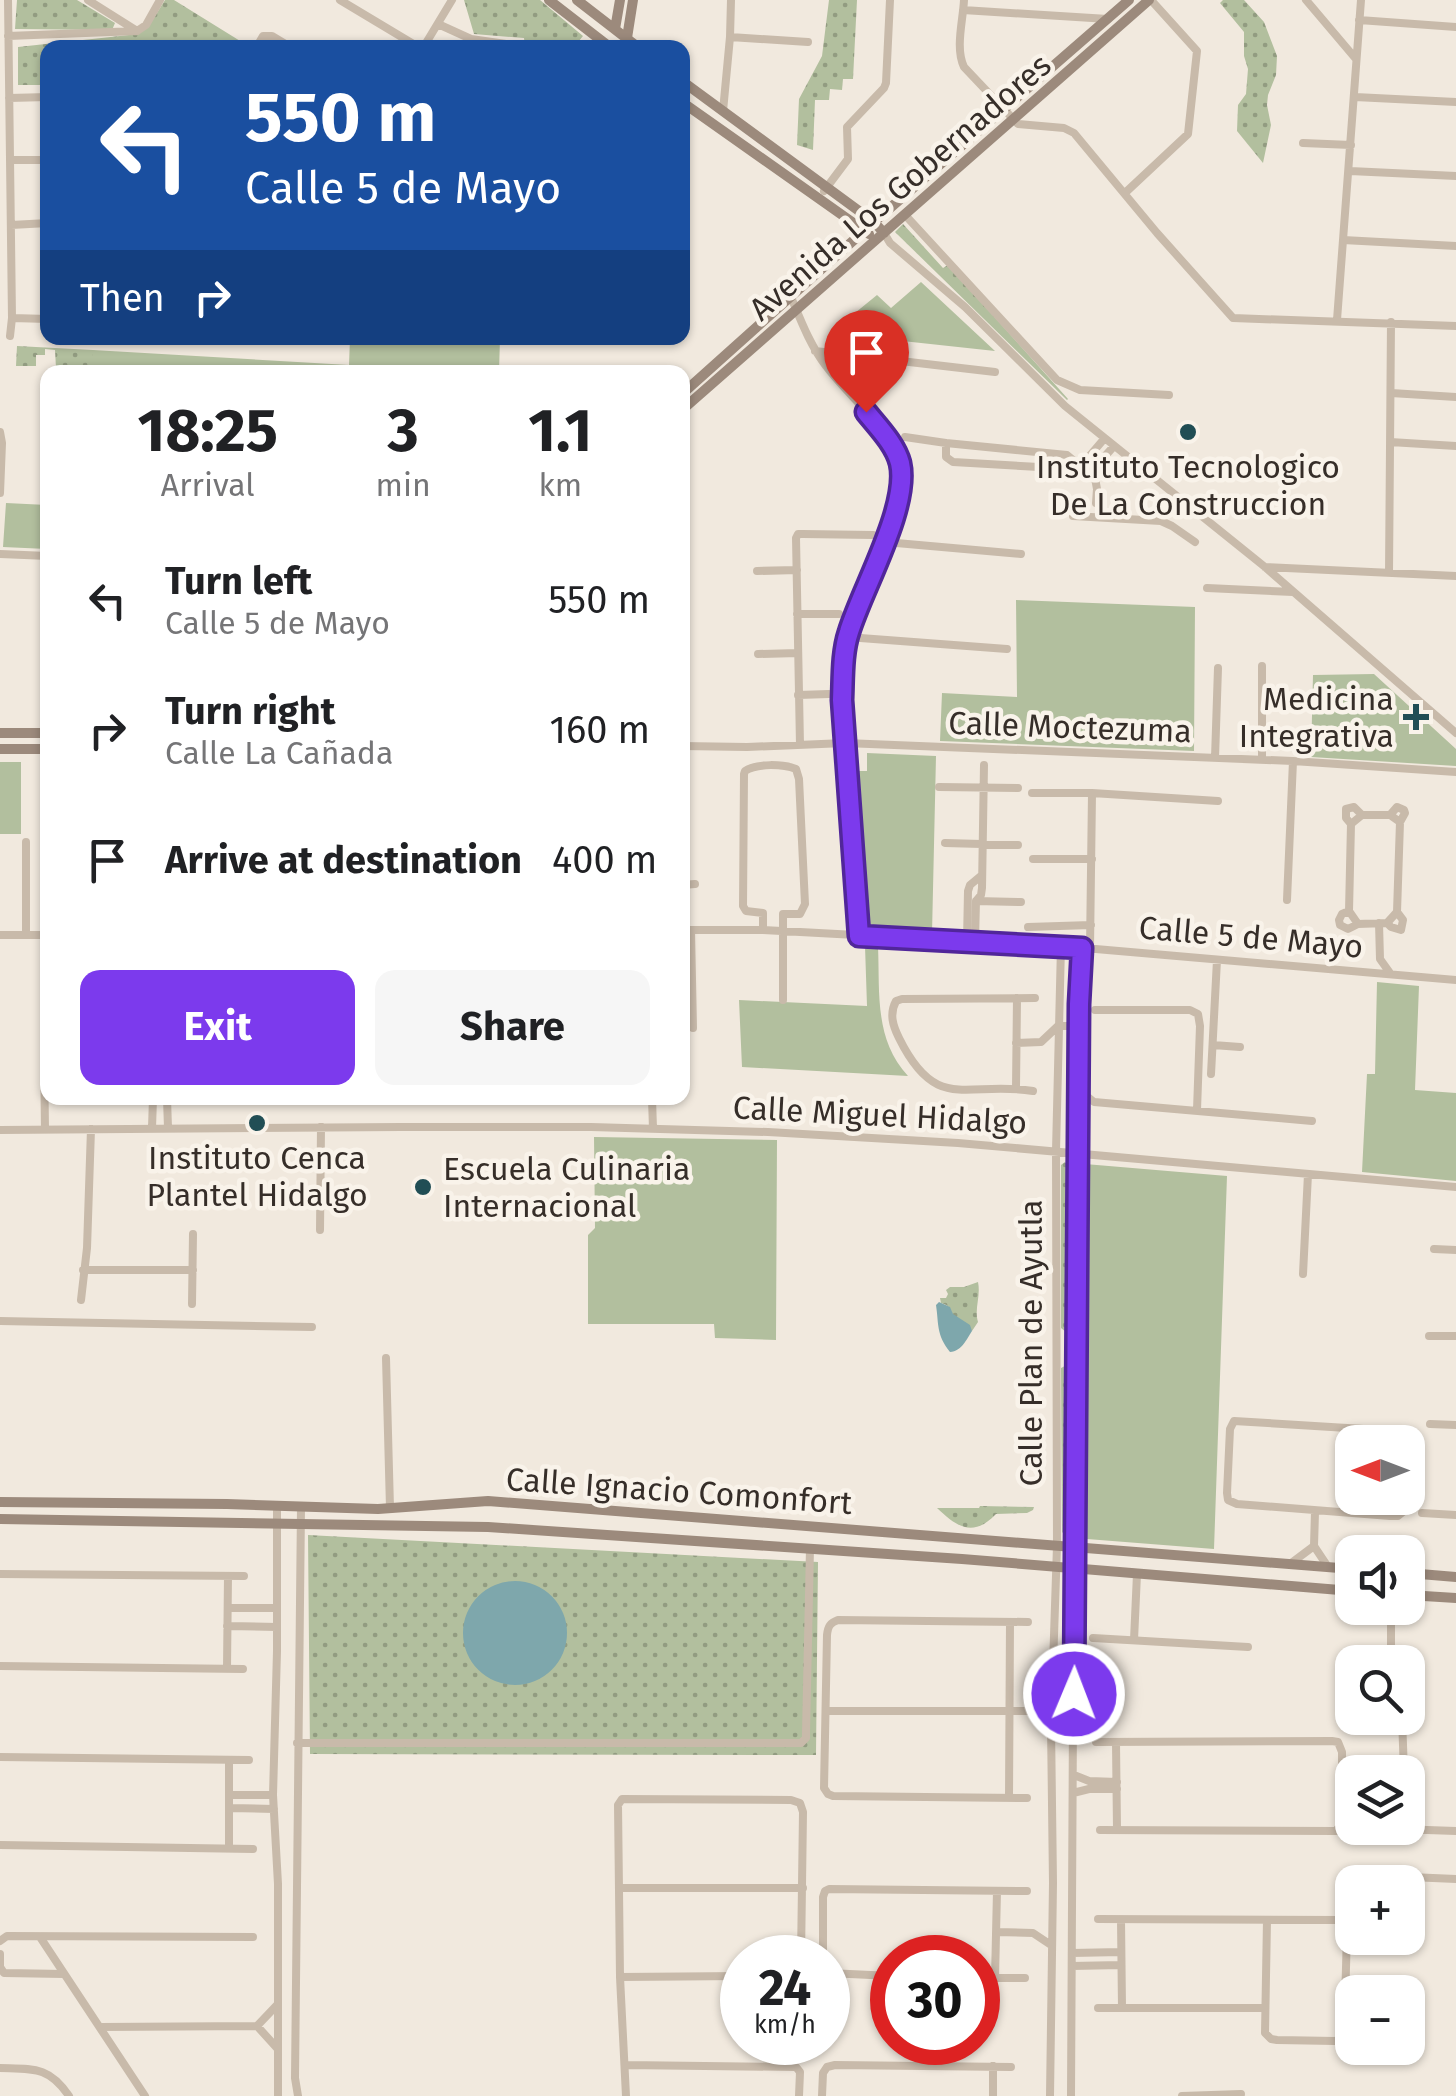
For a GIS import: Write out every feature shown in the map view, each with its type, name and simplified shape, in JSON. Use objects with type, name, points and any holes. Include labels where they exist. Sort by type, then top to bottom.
[{"type":"main road","points":[[549,0],[600,40]]},
{"type":"main road","points":[[577,0],[629,40]]},
{"type":"main road","points":[[615,29],[620,0]]},
{"type":"main road","points":[[627,38],[633,0]]},
{"type":"main road","name":"Avenida Los Gobernadores","points":[[690,387],[1129,0]]},
{"type":"main road","name":"Avenida Los Gobernadores","points":[[690,403],[883,238],[949,175],[1150,0]]},
{"type":"main road","points":[[690,88],[874,222],[883,238]]},
{"type":"main road","points":[[690,108],[864,231],[883,238]]},
{"type":"main road","points":[[0,733],[40,733]]},
{"type":"main road","points":[[0,748],[40,749]]},
{"type":"main road","name":"Calle Ignacio Comonfort","points":[[0,1502],[390,1508],[488,1501],[1335,1568]]},
{"type":"main road","name":"Calle Ignacio Comonfort","points":[[0,1520],[488,1527],[810,1548],[1335,1591]]},
{"type":"main road","points":[[1425,1574],[1454,1576]]},
{"type":"main road","points":[[1425,1596],[1456,1598]]},
{"type":"street","points":[[8,0],[10,336]]},
{"type":"street","points":[[88,0],[137,32]]},
{"type":"street","points":[[8,36],[137,32],[160,0]]},
{"type":"street","points":[[340,0],[408,40]]},
{"type":"street","points":[[427,40],[452,0]]},
{"type":"street","points":[[723,111],[731,0]]},
{"type":"street","points":[[818,198],[848,160],[847,126],[886,83],[890,0]]},
{"type":"street","points":[[964,0],[961,62],[1014,121],[1074,133],[1233,318],[1456,326]]},
{"type":"street","points":[[1126,192],[1185,139],[1190,129],[1197,51],[1150,0]]},
{"type":"street","points":[[1306,0],[1356,59]]},
{"type":"street","points":[[1337,320],[1360,0]]},
{"type":"street","points":[[964,10],[1108,19]]},
{"type":"street","points":[[1359,20],[1456,27]]},
{"type":"street","points":[[438,24],[471,40]]},
{"type":"street","points":[[730,36],[808,42]]},
{"type":"street","points":[[9,98],[40,97]]},
{"type":"street","points":[[1355,97],[1456,102]]},
{"type":"street","points":[[1302,143],[1351,144]]},
{"type":"street","points":[[10,160],[40,160]]},
{"type":"street","points":[[1350,171],[1456,176]]},
{"type":"street","points":[[906,216],[1057,380],[1080,390],[1169,395]]},
{"type":"street","points":[[11,225],[40,224]]},
{"type":"street","points":[[883,238],[965,307],[1065,406],[1265,566],[1456,734]]},
{"type":"street","points":[[1343,240],[1456,246]]},
{"type":"street","points":[[791,297],[815,351],[866,412],[900,464],[898,500],[847,637],[842,700],[859,936]]},
{"type":"street","points":[[12,318],[40,319]]},
{"type":"street","points":[[1389,572],[1391,322]]},
{"type":"street","points":[[815,351],[995,372]]},
{"type":"street","points":[[1391,393],[1456,397]]},
{"type":"street","points":[[0,432],[0,494]]},
{"type":"street","points":[[904,437],[1066,455],[1090,472],[1097,484],[1096,503]]},
{"type":"street","points":[[946,443],[946,457],[953,462],[1057,468],[1079,464],[1104,439]]},
{"type":"street","points":[[1390,442],[1456,446]]},
{"type":"street","points":[[1090,472],[1114,446]]},
{"type":"street","points":[[1172,526],[1190,508]]},
{"type":"street","points":[[1073,516],[1150,519],[1172,526],[1194,542]]},
{"type":"street","points":[[800,745],[796,538],[803,534],[873,535]]},
{"type":"street","points":[[885,542],[1021,554]]},
{"type":"street","points":[[0,554],[40,556]]},
{"type":"street","points":[[1265,566],[1456,576]]},
{"type":"street","points":[[757,570],[796,570]]},
{"type":"street","points":[[1207,588],[1294,592]]},
{"type":"street","points":[[797,614],[839,614]]},
{"type":"street","points":[[847,637],[1007,649]]},
{"type":"street","points":[[758,654],[798,653]]},
{"type":"street","points":[[1262,666],[1262,760]]},
{"type":"street","points":[[1215,758],[1218,668]]},
{"type":"street","points":[[798,694],[829,694]]},
{"type":"street","name":"Calle Moctezuma","points":[[690,746],[845,743],[1293,761],[1456,772]]},
{"type":"street","points":[[1287,900],[1293,761]]},
{"type":"street","points":[[971,941],[976,902],[981,895],[984,765]]},
{"type":"street","points":[[763,930],[763,913],[746,911],[743,906],[745,771],[752,766],[788,766],[796,769],[799,779],[805,904],[800,914],[783,914],[783,1000]]},
{"type":"street","points":[[939,787],[1018,788]]},
{"type":"street","points":[[1032,794],[1092,793],[1218,801]]},
{"type":"street","points":[[1083,948],[1091,925],[1092,793]]},
{"type":"street","points":[[1362,815],[1390,816],[1400,822],[1398,912],[1403,920],[1401,930],[1383,923],[1358,924],[1348,912],[1351,824],[1362,815]]},
{"type":"street","points":[[26,842],[26,935]]},
{"type":"street","points":[[945,843],[1018,845]]},
{"type":"street","points":[[1033,860],[1092,859]]},
{"type":"street","points":[[971,941],[968,891],[982,875]]},
{"type":"street","points":[[690,884],[695,884]]},
{"type":"street","points":[[976,902],[1021,902]]},
{"type":"street","points":[[1370,971],[1380,959],[1383,923],[1398,912]]},
{"type":"street","points":[[1028,927],[1091,925]]},
{"type":"street","points":[[1071,927],[1083,948]]},
{"type":"street","name":"Calle 5 de Mayo","points":[[690,930],[763,930],[1061,946],[1456,980]]},
{"type":"street","points":[[0,935],[40,935]]},
{"type":"street","name":"Calle Plan de Ayutla","points":[[1050,2096],[1056,1151],[1061,946]]},
{"type":"street","name":"Calle Plan de Ayutla","points":[[1071,2096],[1075,1338],[1083,948]]},
{"type":"street","points":[[1380,959],[1390,973]]},
{"type":"street","points":[[1211,1074],[1217,960]]},
{"type":"street","points":[[690,986],[693,1028]]},
{"type":"street","points":[[1016,1088],[1017,998]]},
{"type":"street","points":[[1033,1091],[940,1087],[921,1073],[908,1056],[895,1030],[892,1012],[896,1001],[902,999],[1035,998]]},
{"type":"street","points":[[1059,1005],[1079,1004]]},
{"type":"street","points":[[1095,1010],[1190,1010],[1198,1014],[1197,1110]]},
{"type":"street","points":[[1016,1043],[1041,1042],[1058,1026],[1079,1026]]},
{"type":"street","points":[[1041,1042],[1058,1057]]},
{"type":"street","points":[[1213,1045],[1240,1046]]},
{"type":"street","points":[[1078,1089],[1094,1102],[1312,1121]]},
{"type":"street","points":[[1079,1118],[1094,1102]]},
{"type":"street","points":[[45,1105],[45,1129]]},
{"type":"street","points":[[152,1128],[153,1105]]},
{"type":"street","points":[[167,1105],[168,1128]]},
{"type":"street","points":[[652,1105],[652,1129]]},
{"type":"street","points":[[320,1230],[321,1128]]},
{"type":"street","points":[[81,1300],[88,1232],[91,1129]]},
{"type":"street","name":"Calle Miguel Hidalgo","points":[[0,1130],[652,1129],[787,1133],[1056,1151],[1456,1187]]},
{"type":"street","points":[[1303,1274],[1308,1174]]},
{"type":"street","points":[[192,1304],[193,1234]]},
{"type":"street","points":[[1434,1249],[1456,1250]]},
{"type":"street","points":[[84,1270],[193,1270]]},
{"type":"street","points":[[0,1321],[312,1327]]},
{"type":"street","points":[[1429,1336],[1456,1336]]},
{"type":"street","name":"Calle Plan de Ayutla","points":[[1056,1338],[1075,1338]]},
{"type":"street","name":"Calle Plan de Ayutla","points":[[1056,1357],[1076,1357]]},
{"type":"street","points":[[386,1358],[390,1508]]},
{"type":"street","points":[[1335,1427],[1234,1421],[1230,1430],[1228,1500],[1335,1513]]},
{"type":"street","points":[[1430,1424],[1456,1425]]},
{"type":"street","points":[[277,1506],[273,1795],[278,1884],[278,2096]]},
{"type":"street","points":[[298,2096],[295,2078],[301,1507]]},
{"type":"street","points":[[1316,1512],[1314,1546],[1328,1568]]},
{"type":"street","points":[[1425,1514],[1456,1515]]},
{"type":"street","points":[[1289,1564],[1314,1546]]},
{"type":"street","points":[[297,1744],[801,1743],[806,1734],[810,1548]]},
{"type":"street","points":[[0,1574],[244,1576]]},
{"type":"street","points":[[1134,1640],[1137,1574]]},
{"type":"street","points":[[227,1668],[228,1576]]},
{"type":"street","points":[[228,1608],[299,1616]]},
{"type":"street","points":[[1026,1798],[828,1794],[824,1788],[827,1635],[832,1622],[1028,1622]]},
{"type":"street","points":[[1010,1622],[1010,1798]]},
{"type":"street","points":[[227,1626],[277,1627]]},
{"type":"street","points":[[1093,1638],[1248,1648]]},
{"type":"street","points":[[277,1650],[298,1651]]},
{"type":"street","points":[[1053,1660],[1075,1660]]},
{"type":"street","points":[[0,1666],[244,1668]]},
{"type":"street","points":[[1033,1711],[1052,1695],[1074,1694]]},
{"type":"street","points":[[826,1710],[1033,1711],[1052,1726]]},
{"type":"street","points":[[1096,1742],[1338,1742],[1342,1752],[1342,1823],[1332,1832],[1100,1830]]},
{"type":"street","points":[[1116,1743],[1117,1829]]},
{"type":"street","points":[[0,1757],[249,1760]]},
{"type":"street","points":[[228,1760],[228,1848]]},
{"type":"street","points":[[1074,1775],[1089,1785]]},
{"type":"street","points":[[1073,1793],[1089,1785],[1117,1785]]},
{"type":"street","points":[[229,1795],[273,1795]]},
{"type":"street","points":[[626,2096],[620,1977],[618,1805],[622,1799],[800,1803],[802,1935]]},
{"type":"street","points":[[229,1808],[274,1809]]},
{"type":"street","points":[[1425,1830],[1456,1831]]},
{"type":"street","points":[[0,1846],[254,1849]]},
{"type":"street","points":[[1053,1862],[1073,1862]]},
{"type":"street","points":[[1425,1878],[1456,1879]]},
{"type":"street","points":[[278,1884],[298,1883]]},
{"type":"street","points":[[1053,1883],[1073,1884]]},
{"type":"street","points":[[619,1888],[802,1888]]},
{"type":"street","points":[[824,1935],[823,1897],[830,1888],[1027,1891]]},
{"type":"street","points":[[996,1891],[996,1935]]},
{"type":"street","points":[[278,1903],[298,1904]]},
{"type":"street","points":[[1098,1919],[1342,1920],[1346,1924],[1344,2039],[1271,2039],[1265,2033],[1267,1920]]},
{"type":"street","points":[[1122,1920],[1122,2008]]},
{"type":"street","points":[[996,1932],[1033,1933],[1052,1922]]},
{"type":"street","points":[[1033,1933],[1051,1945]]},
{"type":"street","points":[[0,1941],[6,1936],[253,1937]]},
{"type":"street","points":[[40,1937],[145,2096]]},
{"type":"street","points":[[1072,1953],[1120,1952]]},
{"type":"street","points":[[0,1954],[4,1972],[64,1974]]},
{"type":"street","points":[[1072,1966],[1121,1965]]},
{"type":"street","points":[[620,1977],[720,1976]]},
{"type":"street","points":[[1000,1978],[1025,1978]]},
{"type":"street","points":[[101,2027],[256,2026],[277,2005]]},
{"type":"street","points":[[1098,2008],[1265,2008]]},
{"type":"street","points":[[256,2026],[277,2048]]},
{"type":"street","points":[[625,2064],[796,2067],[800,2072],[799,2096]]},
{"type":"street","points":[[822,2096],[823,2072],[830,2066],[1011,2067]]},
{"type":"street","points":[[992,2066],[994,2096]]},
{"type":"street","points":[[0,2068],[50,2074],[69,2096]]},
{"type":"street","points":[[1182,2096],[1241,2094]]},
{"type":"green space","points":[[17,0],[77,0],[115,23],[112,30],[15,29]]},
{"type":"green space","points":[[165,0],[174,0],[239,40],[83,40],[129,35],[150,24]]},
{"type":"green space","points":[[464,0],[540,0],[583,36],[580,40],[524,40],[474,34]]},
{"type":"green space","points":[[829,0],[857,0],[853,79],[843,79],[842,90],[830,89],[829,100],[815,100],[813,150],[797,145],[799,99],[822,56]]},
{"type":"green space","points":[[1244,0],[1264,22],[1277,56],[1276,75],[1268,95],[1271,125],[1263,163],[1237,131],[1238,105],[1246,94],[1248,69],[1244,32],[1220,3]]},
{"type":"green space","points":[[40,45],[40,85],[18,85],[18,47]]},
{"type":"green space","points":[[903,224],[943,268],[948,265],[1067,400],[895,232]]},
{"type":"green space","points":[[921,282],[995,351],[847,335],[839,326],[877,295],[891,308]]},
{"type":"green space","points":[[350,345],[500,345],[499,365],[349,365]]},
{"type":"green space","points":[[17,346],[93,350],[93,365],[56,365],[55,350],[45,349],[45,355],[36,355],[36,366],[16,366]]},
{"type":"green space","points":[[93,350],[349,365],[93,365]]},
{"type":"green space","points":[[6,503],[40,505],[40,549],[3,547]]},
{"type":"green space","points":[[1016,600],[1195,607],[1194,751],[940,741],[942,693],[1017,697]]},
{"type":"green space","points":[[1374,674],[1456,749],[1456,766],[1311,757],[1313,675]]},
{"type":"green space","points":[[867,753],[936,756],[932,934],[863,930],[853,771],[867,771]]},
{"type":"green space","points":[[0,762],[21,762],[21,834],[0,834]]},
{"type":"green space","points":[[865,946],[878,946],[884,1031],[897,1062],[908,1076],[742,1067],[739,1000],[867,1006]]},
{"type":"green space","points":[[1377,982],[1419,986],[1415,1090],[1456,1093],[1456,1181],[1362,1172],[1367,1074],[1375,1074]]},
{"type":"green space","points":[[594,1137],[777,1140],[776,1340],[715,1338],[714,1324],[588,1324],[588,1235],[595,1228]]},
{"type":"green space","points":[[1065,1162],[1069,1327],[1066,1332],[1061,1328],[1061,1165]]},
{"type":"green space","points":[[1085,1164],[1227,1176],[1214,1549],[1087,1539],[1085,1534]]},
{"type":"green space","points":[[978,1282],[978,1322],[972,1331],[940,1298],[946,1298],[950,1287]]},
{"type":"green space","points":[[1067,1365],[1070,1533],[1066,1536],[1062,1532],[1061,1368]]},
{"type":"green space","points":[[1034,1507],[1027,1513],[996,1514],[972,1528],[958,1525],[937,1508]]},
{"type":"green space","points":[[308,1535],[818,1562],[816,1755],[310,1754]]},
{"type":"water","points":[[939,1302],[970,1325],[972,1331],[958,1350],[950,1352],[940,1334],[936,1305]]},
{"type":"water","points":[[515,1581],[535,1585],[552,1596],[563,1613],[567,1633],[563,1653],[552,1670],[535,1681],[515,1685],[495,1681],[478,1670],[467,1653],[463,1633],[467,1613],[478,1596],[495,1585]]},
{"type":"place","name":"Instituto Tecnologico De La Construccion","points":[[1188,432]]},
{"type":"place","name":"Medicina Integrativa","points":[[1416,717]]},
{"type":"place","name":"Instituto Cenca Plantel Hidalgo","points":[[257,1123]]},
{"type":"place","name":"Escuela Culinaria Internacional","points":[[423,1187]]},
{"type":"route","points":[[866,412],[893,448],[901,480],[885,542],[847,637],[843,672],[859,936],[1082,948],[1074,1694]]}]
